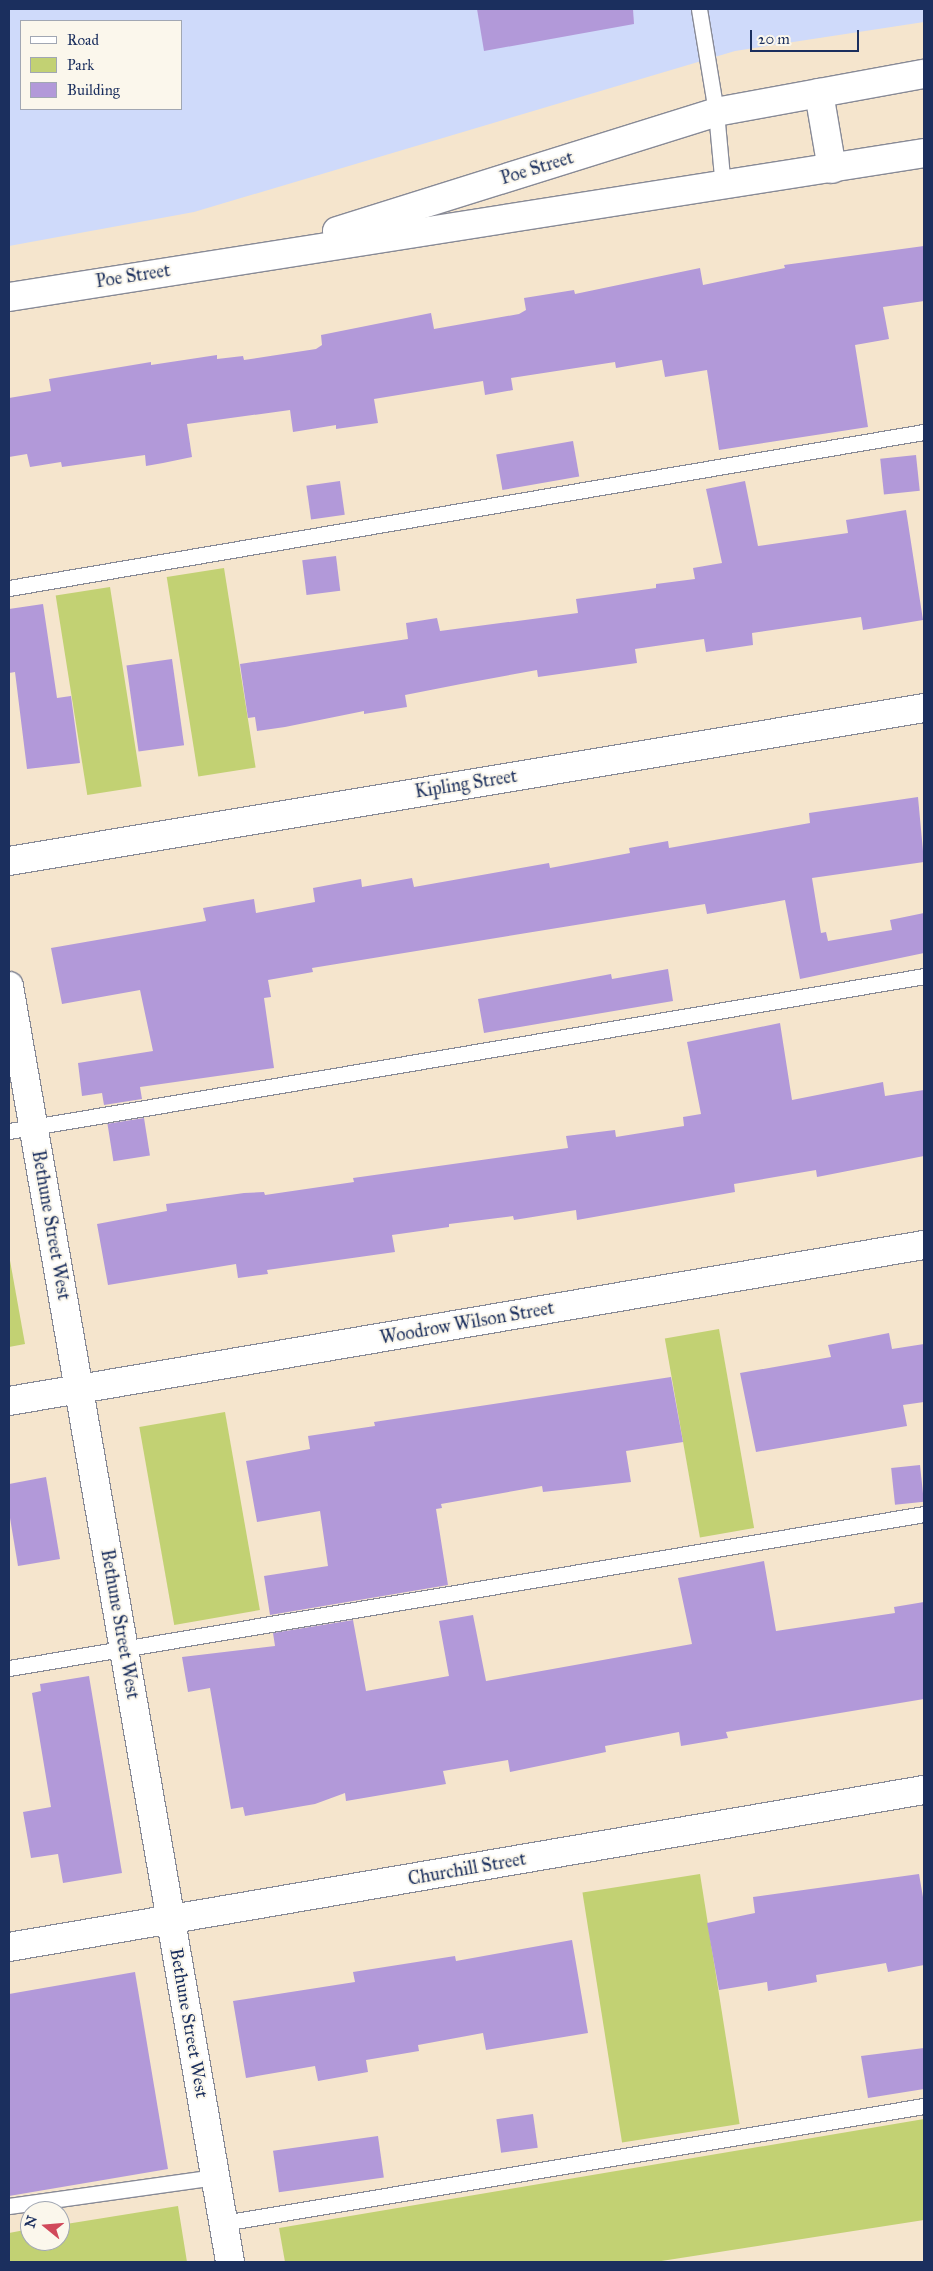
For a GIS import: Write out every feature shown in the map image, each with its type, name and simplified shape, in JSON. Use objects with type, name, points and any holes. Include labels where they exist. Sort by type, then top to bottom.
[{"type":"street","name":"Poe Street","points":[[257,256],[716,112],[924,74]]},
{"type":"street","points":[[820,93],[832,169]]},
{"type":"street","name":"Poe Street","points":[[9,297],[257,256],[723,187],[924,154]]},
{"type":"street","name":"Kipling Street","points":[[9,861],[924,708]]},
{"type":"street","name":"Bethune Street West","points":[[9,986],[21,1129],[81,1389],[124,1650],[230,2262]]},
{"type":"street","name":"Woodrow Wilson Street","points":[[9,1400],[924,1245]]},
{"type":"street","name":"Churchill Street","points":[[9,1947],[924,1790]]},
{"type":"lane","points":[[699,9],[716,112],[723,187]]},
{"type":"lane","points":[[9,588],[924,432]]},
{"type":"lane","points":[[21,1129],[924,976]]},
{"type":"lane","points":[[9,1668],[924,1514]]},
{"type":"lane","points":[[223,2223],[924,2106]]},
{"type":"lane","points":[[9,2206],[215,2177]]},
{"type":"shaded area","points":[[9,9],[924,9],[924,22],[735,51],[194,212],[9,246]]},
{"type":"green space","points":[[224,568],[256,768],[198,777],[167,577]]},
{"type":"green space","points":[[110,587],[142,787],[87,795],[56,596]]},
{"type":"green space","points":[[9,1255],[25,1344],[9,1347]]},
{"type":"green space","points":[[719,1329],[754,1528],[700,1537],[665,1339]]},
{"type":"green space","points":[[225,1412],[260,1610],[174,1625],[139,1427]]},
{"type":"green space","points":[[700,1874],[740,2124],[622,2143],[582,1893]]},
{"type":"green space","points":[[924,2119],[924,2220],[655,2262],[285,2262],[279,2228]]},
{"type":"green space","points":[[178,2206],[187,2262],[9,2262],[9,2233],[20,2231],[20,2251],[70,2251],[70,2223]]},
{"type":"building","points":[[477,9],[633,9],[634,24],[484,51]]},
{"type":"building","points":[[924,246],[924,301],[883,307],[889,339],[855,345],[868,427],[719,450],[707,370],[665,377],[662,360],[616,368],[615,362],[511,378],[513,390],[485,395],[483,381],[374,399],[378,423],[336,429],[336,425],[293,432],[290,410],[187,424],[192,457],[146,466],[145,455],[62,467],[61,462],[30,467],[27,454],[9,457],[9,398],[51,391],[49,379],[151,362],[151,365],[217,355],[217,359],[243,356],[244,360],[316,349],[322,345],[321,335],[431,313],[434,329],[519,314],[526,310],[524,298],[574,290],[575,294],[700,268],[703,285],[785,268],[784,265]]},
{"type":"building","points":[[573,441],[579,476],[502,490],[496,455]]},
{"type":"building","points":[[916,455],[920,491],[884,495],[880,459]]},
{"type":"building","points":[[340,481],[345,515],[311,519],[306,486]]},
{"type":"building","points":[[745,481],[758,546],[848,533],[846,520],[906,510],[923,620],[863,630],[861,617],[752,633],[753,645],[706,652],[704,639],[635,649],[637,663],[538,677],[537,670],[405,695],[407,707],[364,714],[364,711],[285,727],[257,731],[255,717],[248,718],[240,664],[408,639],[406,623],[437,618],[440,631],[578,613],[576,599],[656,588],[656,584],[695,579],[693,568],[722,563],[706,489]]},
{"type":"building","points":[[336,556],[340,591],[307,595],[302,560]]},
{"type":"building","points":[[43,604],[57,698],[71,696],[80,763],[27,769],[15,672],[9,673],[9,609]]},
{"type":"building","points":[[172,659],[184,745],[139,752],[126,665]]},
{"type":"building","points":[[918,797],[924,862],[812,878],[821,933],[826,932],[828,941],[892,930],[890,920],[924,913],[924,953],[800,979],[785,900],[707,914],[705,904],[312,968],[313,972],[268,980],[271,997],[264,998],[274,1068],[140,1087],[142,1099],[104,1105],[102,1093],[82,1096],[78,1063],[153,1051],[140,990],[62,1004],[51,948],[206,921],[203,908],[254,899],[256,913],[315,902],[313,888],[361,879],[362,887],[412,878],[414,887],[549,863],[550,868],[630,853],[629,848],[668,841],[669,848],[810,823],[809,813]]},
{"type":"building","points":[[668,969],[673,1001],[484,1033],[478,999],[611,974],[612,979]]},
{"type":"building","points":[[780,1023],[792,1100],[883,1082],[885,1096],[924,1090],[924,1156],[817,1177],[816,1170],[734,1184],[735,1192],[577,1220],[576,1210],[514,1220],[513,1216],[449,1224],[449,1227],[392,1235],[395,1252],[267,1270],[268,1274],[238,1278],[236,1264],[108,1285],[97,1224],[167,1211],[166,1204],[244,1193],[264,1192],[265,1195],[354,1182],[353,1178],[568,1148],[566,1136],[615,1130],[616,1137],[684,1126],[683,1117],[701,1114],[687,1042]]},
{"type":"building","points":[[144,1118],[150,1156],[113,1161],[107,1124]]},
{"type":"building","points":[[889,1333],[892,1349],[924,1344],[924,1402],[903,1405],[907,1426],[756,1452],[740,1373],[831,1357],[828,1345]]},
{"type":"building","points":[[671,1377],[683,1442],[626,1451],[631,1482],[543,1492],[542,1486],[441,1504],[442,1508],[436,1509],[448,1585],[270,1615],[264,1576],[328,1566],[320,1511],[257,1522],[246,1461],[310,1449],[308,1436],[375,1426],[374,1422]]},
{"type":"building","points":[[920,1465],[924,1502],[895,1505],[891,1468]]},
{"type":"building","points":[[46,1477],[60,1559],[18,1566],[9,1512],[9,1484]]},
{"type":"building","points":[[764,1561],[776,1631],[895,1613],[894,1607],[924,1602],[924,1699],[726,1732],[728,1738],[681,1746],[679,1732],[605,1746],[606,1752],[510,1772],[508,1760],[443,1771],[446,1784],[346,1801],[345,1793],[315,1804],[245,1816],[243,1807],[231,1809],[210,1688],[188,1692],[182,1657],[275,1646],[273,1633],[353,1620],[366,1691],[449,1676],[439,1621],[473,1615],[486,1681],[692,1644],[678,1578]]},
{"type":"building","points":[[89,1676],[122,1873],[63,1883],[58,1854],[31,1858],[23,1812],[51,1807],[32,1693],[41,1691],[40,1684]]},
{"type":"building","points":[[919,1874],[924,1903],[924,1965],[888,1972],[886,1963],[816,1975],[817,1982],[768,1991],[767,1982],[719,1990],[707,1923],[755,1913],[753,1897]]},
{"type":"building","points":[[572,1940],[588,2033],[486,2050],[483,2033],[418,2045],[419,2051],[366,2060],[368,2072],[318,2081],[315,2066],[246,2078],[233,2001],[355,1982],[353,1972],[455,1956],[456,1961]]},
{"type":"building","points":[[135,1972],[168,2169],[9,2196],[9,1994]]},
{"type":"building","points":[[924,2048],[924,2089],[868,2098],[861,2056]]},
{"type":"building","points":[[533,2114],[538,2148],[501,2153],[496,2119]]},
{"type":"building","points":[[378,2136],[384,2178],[279,2192],[273,2151]]}]
